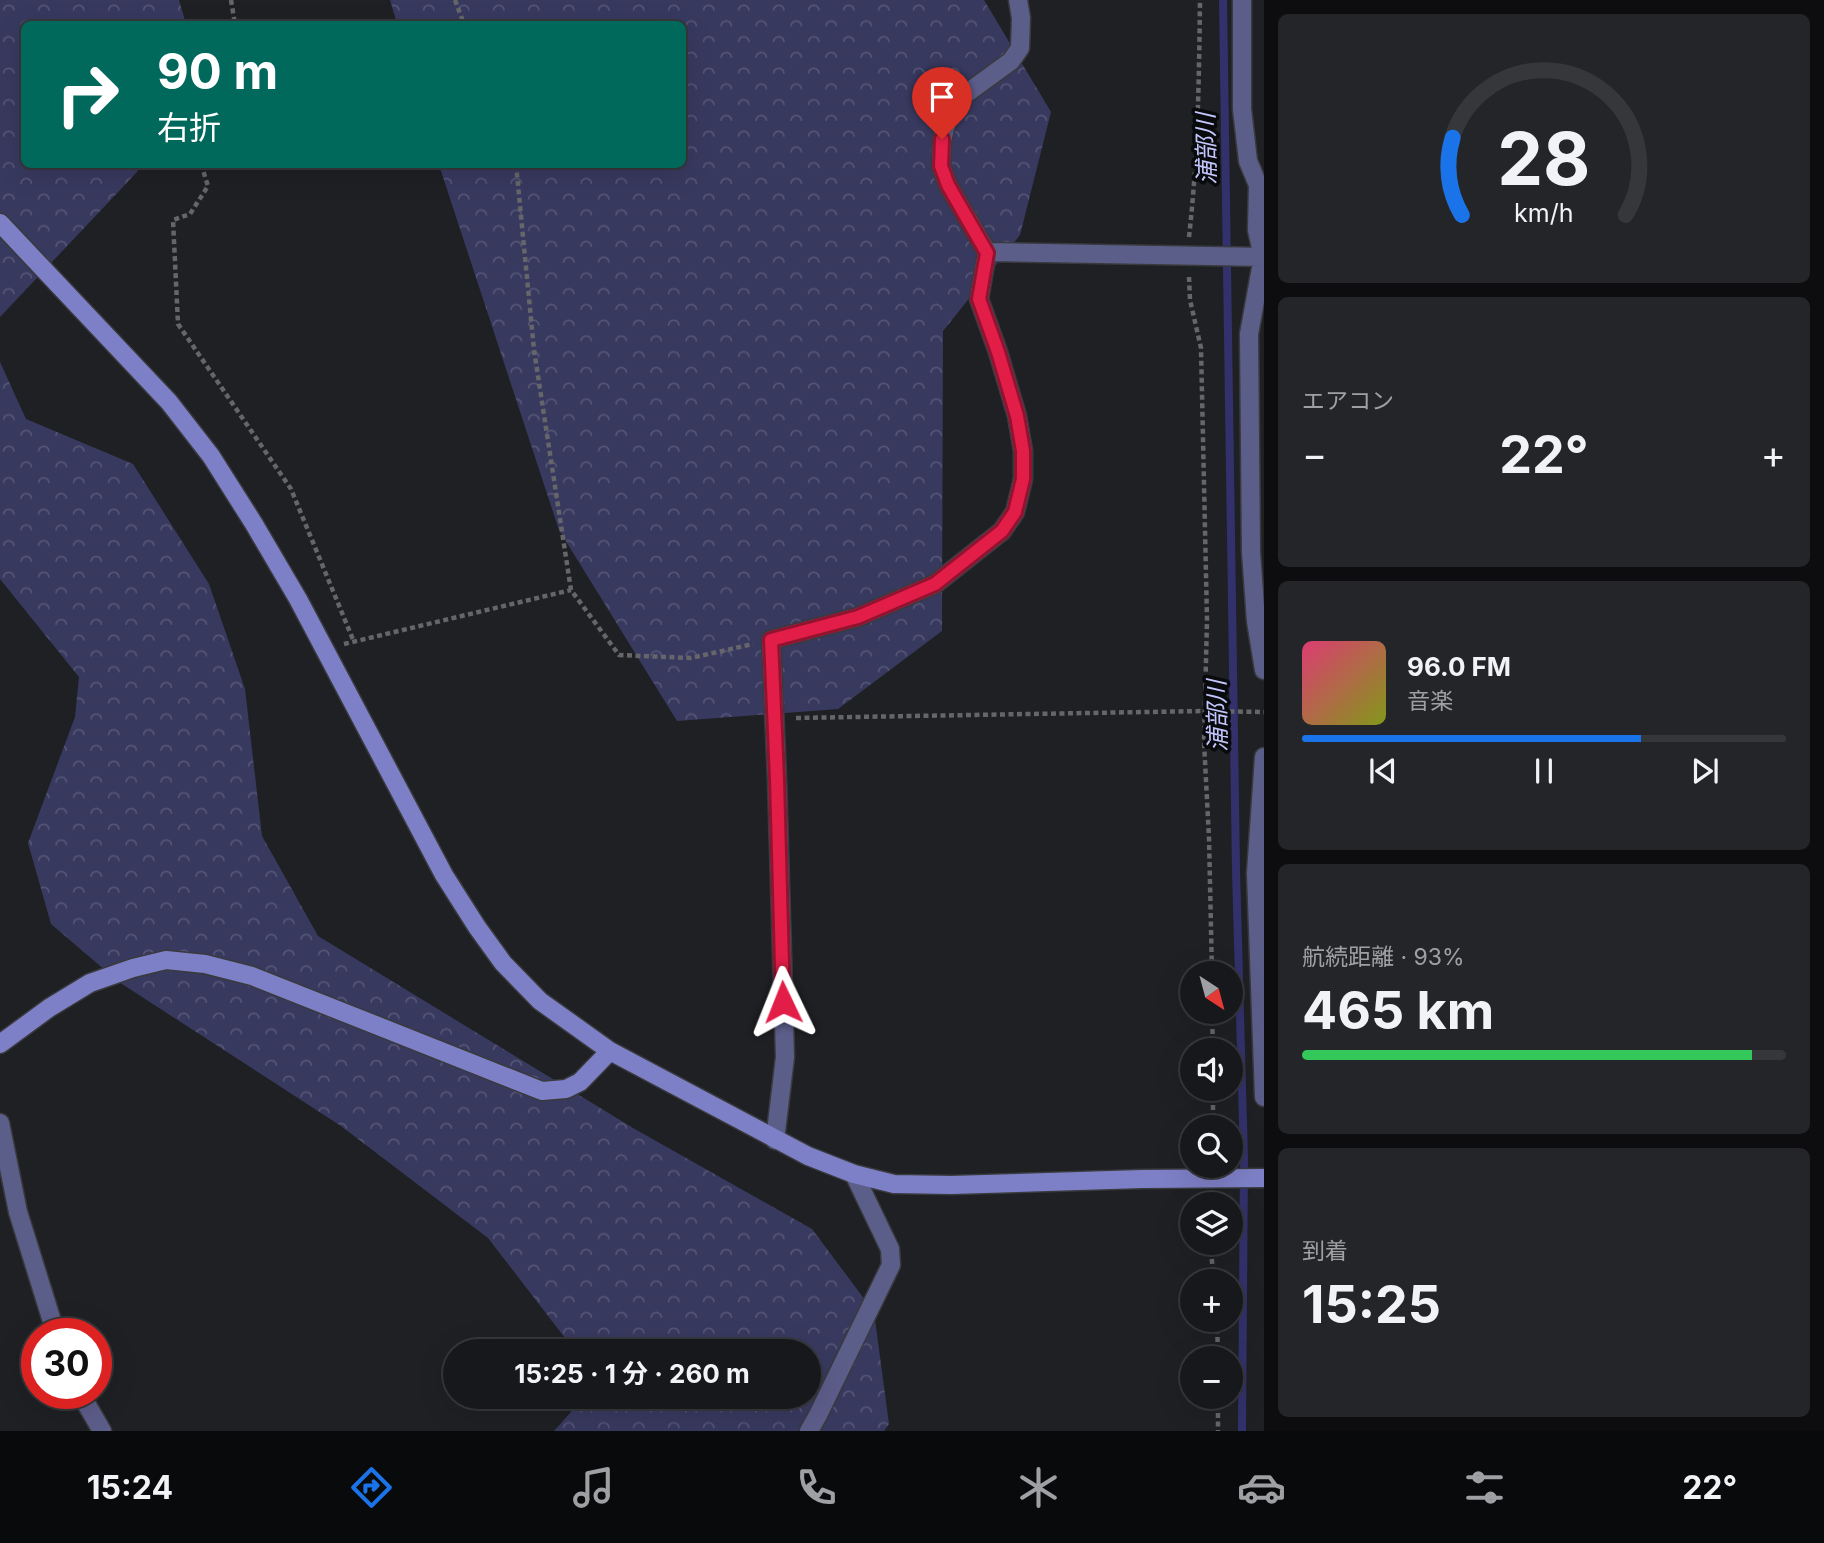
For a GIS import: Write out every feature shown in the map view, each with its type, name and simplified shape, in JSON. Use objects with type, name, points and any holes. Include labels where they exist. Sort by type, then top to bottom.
[{"type":"street","points":[[775,1140],[785,1057],[771,640],[858,617],[935,584],[1002,531],[1015,512],[1023,479],[1023,451],[1017,416],[979,299],[987,253],[948,185],[941,166],[942,139],[949,115],[963,96],[1011,61],[1020,48],[1021,18],[1018,0]]},
{"type":"street","points":[[1242,0],[1242,110],[1248,161],[1258,185],[1257,230],[1264,257],[1249,334],[1251,552],[1256,621],[1264,670]]},
{"type":"street","points":[[0,223],[169,402],[211,456],[298,598],[444,875],[503,963],[540,1002],[610,1051],[775,1140],[854,1174],[894,1184],[1264,1178]]},
{"type":"street","points":[[987,253],[1264,257]]},
{"type":"street","points":[[1264,757],[1256,873],[1264,1097]]},
{"type":"street","points":[[0,1044],[49,1008],[90,983],[132,968],[166,960],[205,964],[252,976],[542,1091],[566,1089],[580,1082],[610,1051]]},
{"type":"street","points":[[0,1123],[18,1212],[50,1318]]},
{"type":"street","points":[[809,1431],[891,1265],[890,1249],[854,1174]]},
{"type":"street","points":[[90,1409],[103,1431]]},
{"type":"path","points":[[231,0],[234,21]]},
{"type":"path","points":[[455,0],[463,21]]},
{"type":"path","points":[[1200,0],[1194,189],[1187,255],[1190,300],[1202,348],[1207,620],[1203,741],[1209,838],[1212,961]]},
{"type":"path","points":[[202,168],[208,186],[190,214],[173,220],[178,324],[291,489],[354,642]]},
{"type":"path","points":[[516,168],[534,350],[572,590],[619,655],[691,658],[771,640]]},
{"type":"path","points":[[324,647],[572,590]]},
{"type":"path","points":[[774,719],[1264,712]]},
{"type":"path","points":[[1218,1409],[1218,1431]]},
{"type":"green space","points":[[0,0],[179,0],[185,21],[21,21],[21,168],[139,168],[0,317]]},
{"type":"green space","points":[[390,0],[984,0],[1051,112],[1020,235],[943,331],[942,631],[838,709],[677,721],[559,530],[440,168],[686,168],[686,21],[396,21]]},
{"type":"green space","points":[[0,362],[26,419],[133,464],[209,584],[245,689],[262,836],[318,936],[633,1128],[812,1229],[874,1312],[889,1424],[884,1431],[554,1431],[571,1409],[821,1409],[821,1339],[566,1339],[488,1238],[341,1126],[119,982],[51,924],[28,843],[75,717],[79,677],[0,579]]},
{"type":"waterway","name":"浦部川","points":[[1223,0],[1236,870],[1244,1159],[1242,1431]]},
{"type":"route","points":[[783,1002],[771,640],[858,617],[935,584],[1002,531],[1015,512],[1023,479],[1023,451],[1017,416],[979,299],[987,253],[948,185],[941,166],[942,139]]}]
